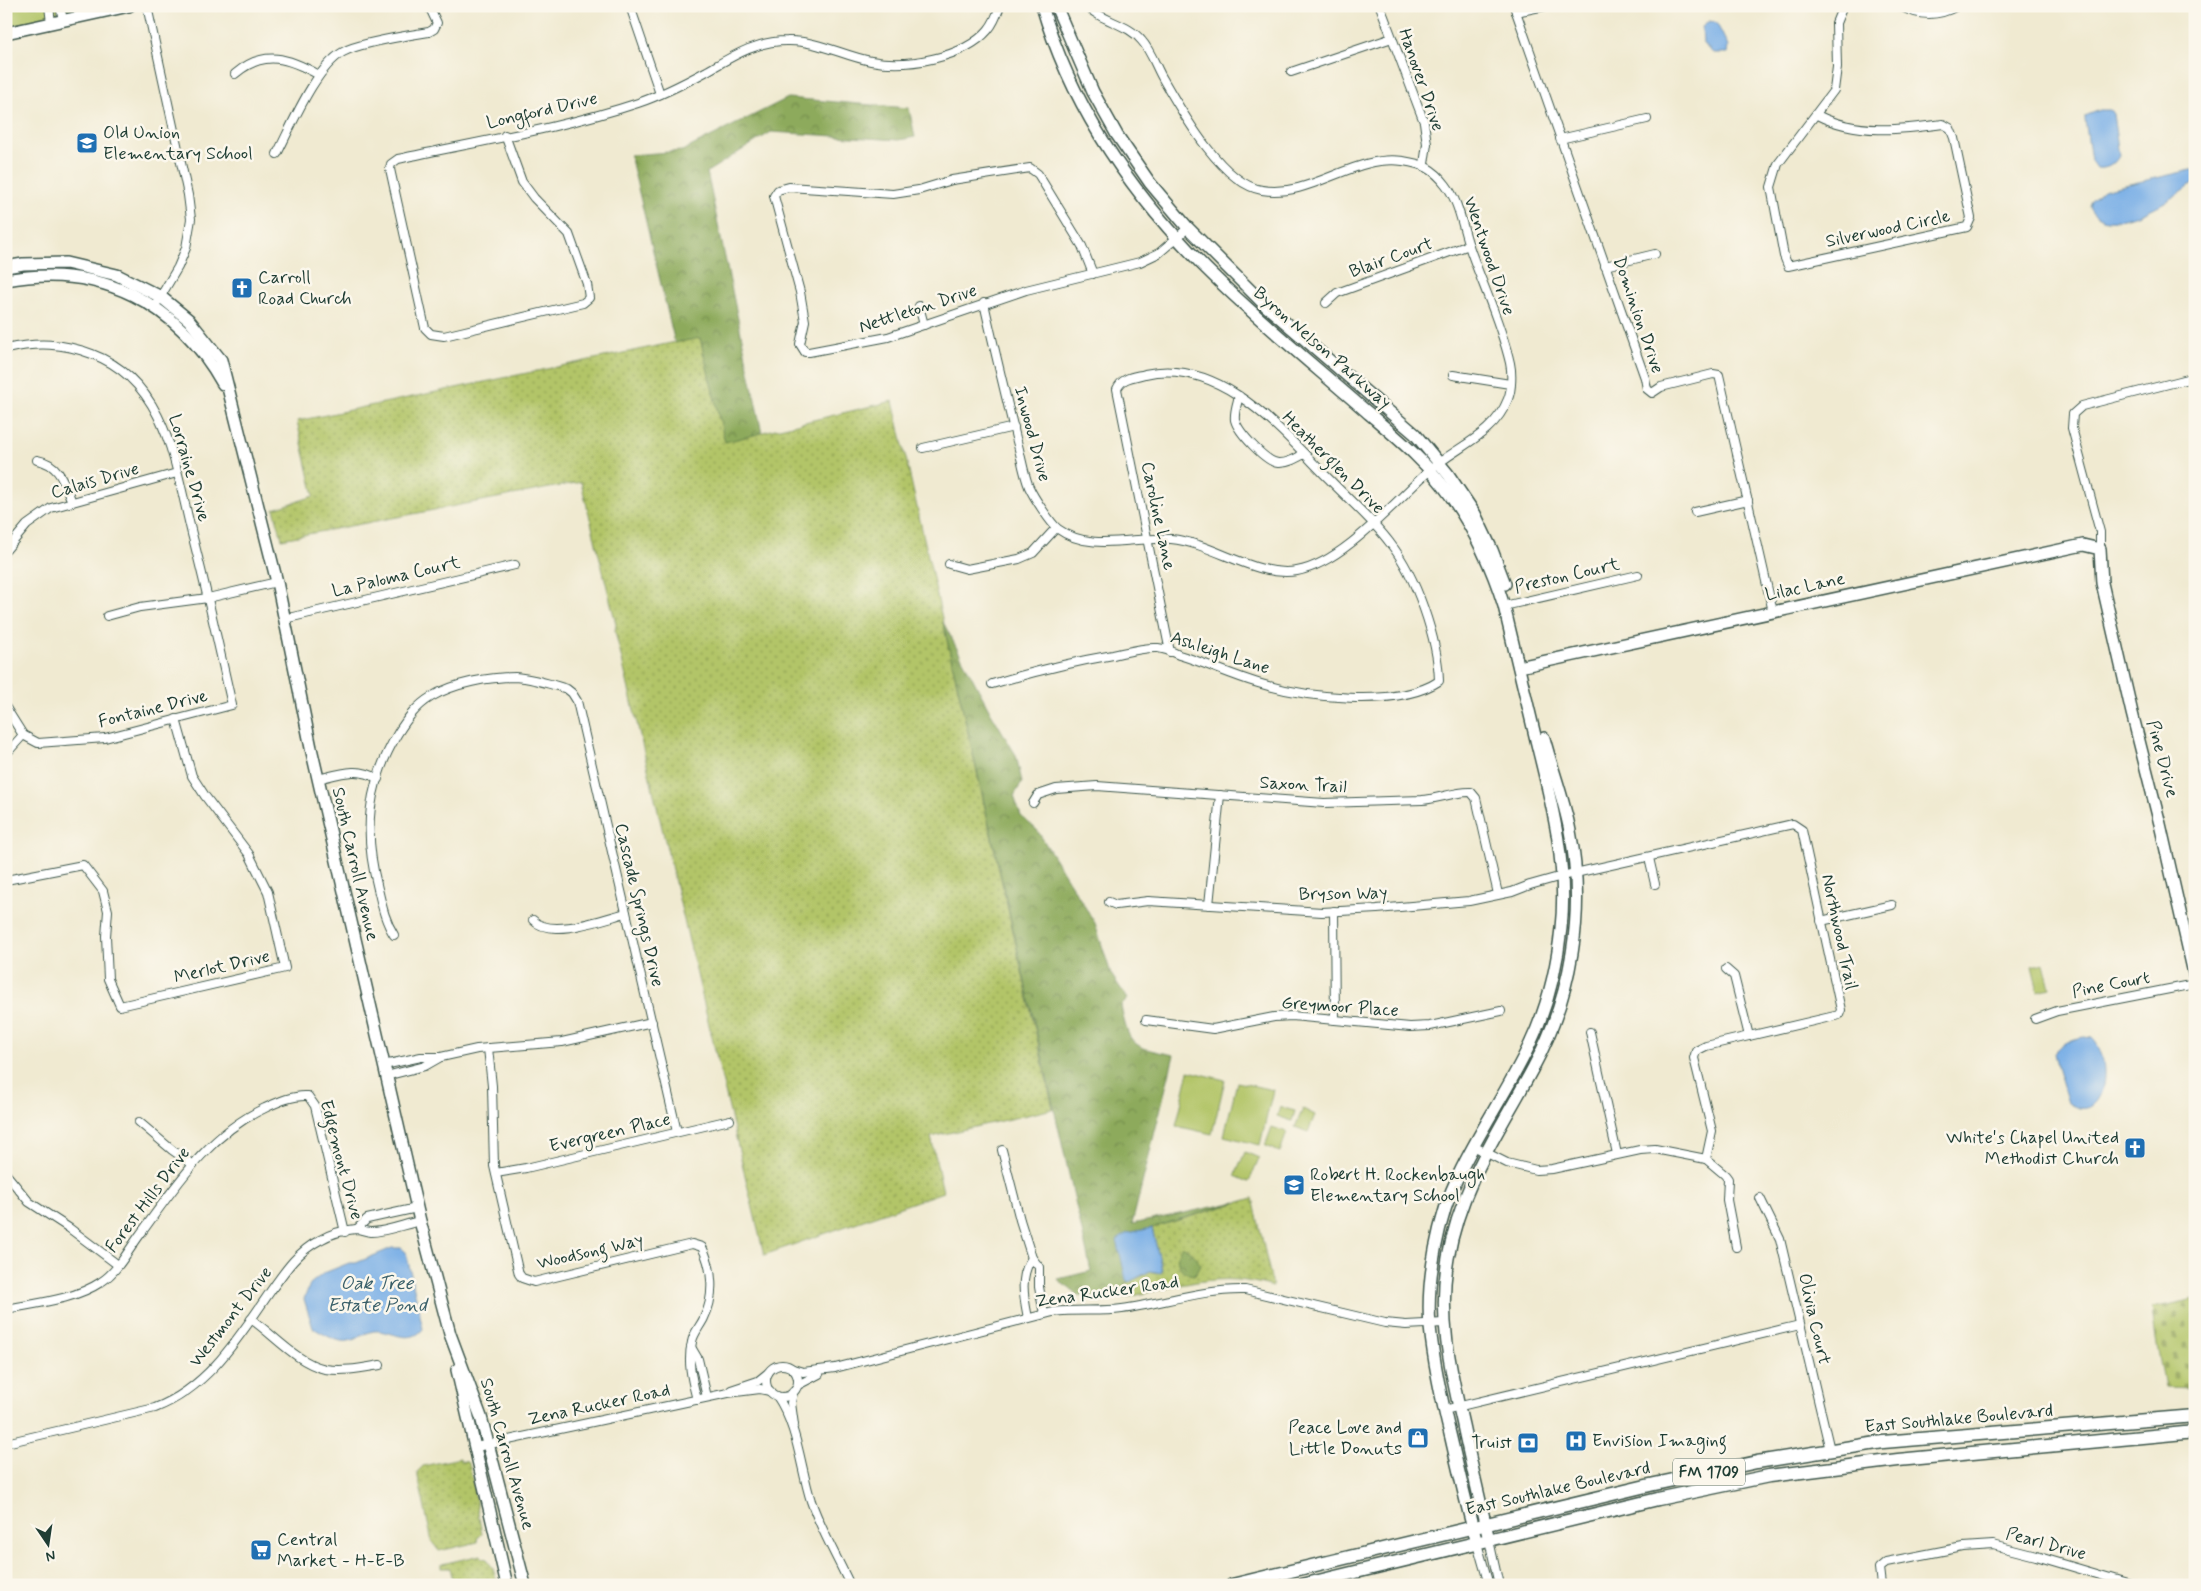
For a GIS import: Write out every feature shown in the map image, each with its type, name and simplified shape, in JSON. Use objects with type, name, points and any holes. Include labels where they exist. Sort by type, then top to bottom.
[{"type":"main road","name":"East Southlake Boulevard","points":[[1232,1585],[1688,1476],[1756,1462],[1883,1442],[2195,1416]]},
{"type":"main road","points":[[2112,1424],[2112,1441]]},
{"type":"main road","name":"East Southlake Boulevard","points":[[1302,1585],[1658,1499],[1769,1476],[1898,1460],[2195,1432]]},
{"type":"main road","points":[[1769,1476],[1776,1472],[1818,1463],[1828,1455],[1830,1450]]},
{"type":"street","points":[[49,6],[51,23]]},
{"type":"street","points":[[60,6],[63,20]]},
{"type":"street","points":[[6,33],[129,6]]},
{"type":"street","points":[[147,6],[188,195],[191,219],[186,248],[158,301]]},
{"type":"street","points":[[277,154],[318,75],[330,61],[344,52],[429,32],[437,22],[429,6]]},
{"type":"street","points":[[630,6],[660,94]]},
{"type":"street","name":"Longford Drive","points":[[506,135],[522,182],[534,198],[569,234],[587,284],[589,298],[444,336],[431,334],[425,328],[390,169],[391,164],[398,159],[506,135],[587,118],[639,103],[685,82],[735,54],[754,46],[774,42],[803,42],[873,61],[893,63],[936,58],[964,48],[976,41],[994,22],[1000,6]]},
{"type":"street","name":"Byron Nelson Parkway","points":[[1042,6],[1068,76],[1099,136],[1154,214],[1223,285],[1395,436],[1434,466],[1464,496],[1492,550],[1539,736],[1558,839],[1562,876],[1561,928],[1555,968],[1539,1022],[1529,1046],[1457,1178],[1439,1233],[1431,1292],[1430,1324],[1444,1410],[1483,1541]]},
{"type":"street","name":"Byron Nelson Parkway","points":[[1056,6],[1093,92],[1117,134],[1150,183],[1188,228],[1266,306],[1415,434],[1434,466]]},
{"type":"street","points":[[1086,6],[1128,30],[1143,42],[1193,127],[1231,173],[1249,186],[1266,191],[1290,189],[1377,160],[1424,164]]},
{"type":"street","name":"Hanover Drive","points":[[1380,6],[1424,122],[1427,144],[1424,164]]},
{"type":"street","points":[[1515,9],[1545,6]]},
{"type":"street","points":[[1817,115],[1834,90],[1837,67],[1836,23],[1843,6]]},
{"type":"street","points":[[1900,6],[1911,12],[1924,15],[1938,14],[1957,6]]},
{"type":"street","name":"Dominion Drive","points":[[1515,9],[1649,391],[1656,392],[1661,388],[1713,374],[1719,375],[1773,612]]},
{"type":"street","points":[[1291,72],[1392,38]]},
{"type":"street","points":[[235,74],[246,65],[272,58],[295,63],[318,75]]},
{"type":"street","name":"Silverwood Circle","points":[[1817,115],[1830,122],[1850,128],[1897,129],[1943,124],[1950,128],[1954,138],[1971,218],[1967,227],[1788,266],[1784,256],[1771,187],[1778,164],[1817,115]]},
{"type":"street","points":[[1560,139],[1647,119]]},
{"type":"street","name":"Wentwood Drive","points":[[1424,164],[1442,180],[1454,197],[1511,366],[1509,398],[1488,428],[1469,445],[1434,466]]},
{"type":"street","name":"Nettleton Drive","points":[[1093,274],[1082,246],[1038,174],[1030,168],[952,180],[919,190],[893,194],[788,187],[778,190],[774,194],[800,292],[805,321],[800,344],[805,352],[854,345],[888,337],[1026,290],[1093,274],[1146,260],[1159,253],[1188,228]]},
{"type":"street","name":"Blair Court","points":[[1326,303],[1338,293],[1469,245]]},
{"type":"street","points":[[1605,266],[1655,254]]},
{"type":"street","name":"South Carroll Avenue","points":[[6,267],[46,262],[83,266],[117,275],[158,301],[210,362],[232,401],[277,582],[318,779],[420,1221],[450,1334],[507,1585]]},
{"type":"street","name":"South Carroll Avenue","points":[[6,280],[47,276],[80,278],[158,301]]},
{"type":"street","name":"Inwood Drive","points":[[984,303],[1030,488],[1056,528]]},
{"type":"street","points":[[919,306],[924,324]]},
{"type":"street","name":"Lorraine Drive","points":[[6,349],[46,343],[63,345],[95,355],[124,371],[135,381],[154,407],[167,435],[177,473],[232,705]]},
{"type":"street","name":"Heatherglen Drive","points":[[1118,386],[1125,379],[1153,373],[1172,372],[1195,376],[1211,381],[1239,396],[1280,429],[1391,544],[1414,585],[1426,616],[1436,652],[1438,680]]},
{"type":"street","points":[[1453,375],[1510,384]]},
{"type":"street","points":[[2100,549],[2100,532],[2077,448],[2072,420],[2073,414],[2082,406],[2192,378]]},
{"type":"street","name":"Caroline Lane","points":[[1118,386],[1118,397],[1170,652]]},
{"type":"street","points":[[1239,396],[1234,416],[1239,430],[1269,459],[1278,463],[1290,461],[1304,454]]},
{"type":"street","points":[[923,448],[1014,427]]},
{"type":"street","points":[[37,460],[51,464],[58,470],[72,502]]},
{"type":"street","points":[[949,564],[966,569],[1020,559],[1033,553],[1056,528],[1090,543],[1181,540],[1199,544],[1248,564],[1284,573],[1314,568],[1325,562],[1372,524],[1434,466]]},
{"type":"street","name":"Calais Drive","points":[[6,550],[23,530],[51,508],[177,473]]},
{"type":"street","points":[[1694,512],[1748,500]]},
{"type":"street","name":"Lilac Lane","points":[[1522,666],[2083,545],[2100,549]]},
{"type":"street","name":"Pine Drive","points":[[2100,549],[2102,583],[2195,978]]},
{"type":"street","name":"La Paloma Court","points":[[284,619],[515,565]]},
{"type":"street","name":"Preston Court","points":[[1507,605],[1638,575]]},
{"type":"street","points":[[106,616],[140,607],[208,598],[277,582]]},
{"type":"street","name":"Ashleigh Lane","points":[[992,684],[1029,672],[1122,653],[1158,648],[1208,664],[1257,683],[1296,693],[1350,698],[1380,696],[1412,692],[1429,687],[1438,680]]},
{"type":"street","name":"Cascade Springs Drive","points":[[378,779],[390,746],[409,716],[433,695],[460,685],[492,678],[517,677],[567,689],[577,702],[677,1132]]},
{"type":"street","name":"Fontaine Drive","points":[[23,735],[38,743],[105,738],[232,705]]},
{"type":"street","points":[[6,708],[23,735],[6,754]]},
{"type":"street","name":"Merlot Drive","points":[[6,880],[83,864],[103,891],[108,910],[106,936],[108,980],[120,1006],[285,968],[268,892],[249,854],[192,776],[176,719]]},
{"type":"street","name":"Byron Nelson Parkway","points":[[1479,1526],[1446,1349],[1444,1324],[1445,1283],[1458,1216],[1485,1152],[1534,1066],[1551,1030],[1560,1006],[1576,932],[1576,875],[1570,829],[1539,736]]},
{"type":"street","points":[[318,779],[357,771],[368,772],[378,779],[369,813],[369,848],[386,922],[394,935]]},
{"type":"street","name":"Saxon Trail","points":[[1033,803],[1038,795],[1047,792],[1097,786],[1324,803],[1438,799],[1464,791],[1472,792],[1476,798],[1498,894]]},
{"type":"street","points":[[1209,905],[1220,795]]},
{"type":"street","name":"Northwood Trail","points":[[1576,875],[1793,824],[1799,826],[1802,830],[1840,1010],[1839,1015],[1706,1046],[1696,1051],[1694,1058],[1712,1131],[1706,1160]]},
{"type":"street","points":[[1649,858],[1655,884]]},
{"type":"street","name":"Bryson Way","points":[[1109,902],[1116,905],[1148,901],[1334,911],[1439,905],[1512,892],[1562,876],[1576,875]]},
{"type":"street","points":[[1822,921],[1892,905]]},
{"type":"street","points":[[1334,911],[1335,1020]]},
{"type":"street","points":[[533,920],[544,928],[559,929],[626,913]]},
{"type":"street","points":[[1726,969],[1734,976],[1749,1036]]},
{"type":"street","name":"Pine Court","points":[[2035,1019],[2057,1011],[2195,984]]},
{"type":"street","name":"Greymoor Place","points":[[1146,1020],[1213,1029],[1274,1017],[1410,1027],[1430,1026],[1501,1011]]},
{"type":"street","points":[[385,1070],[426,1066],[441,1057],[488,1048],[562,1042],[652,1022]]},
{"type":"street","points":[[1590,1032],[1617,1154]]},
{"type":"street","name":"Woodsong Way","points":[[488,1048],[496,1173],[517,1266],[522,1278],[534,1282],[692,1244],[702,1247],[709,1271],[712,1298],[692,1342],[689,1359],[697,1400]]},
{"type":"street","name":"Forest Hills Drive","points":[[6,1309],[68,1296],[102,1282],[118,1265],[202,1152],[229,1128],[257,1111],[295,1097],[308,1096]]},
{"type":"street","name":"Edgemont Drive","points":[[308,1096],[315,1106],[345,1232]]},
{"type":"street","name":"Evergreen Place","points":[[496,1173],[526,1168],[730,1120]]},
{"type":"street","points":[[140,1122],[172,1150],[192,1164]]},
{"type":"street","points":[[1473,1146],[1507,1163],[1536,1170],[1552,1169],[1617,1154],[1655,1149],[1706,1160],[1725,1174],[1728,1180],[1727,1200],[1736,1247]]},
{"type":"street","points":[[1002,1150],[1032,1258],[1039,1267],[1039,1287],[1044,1314]]},
{"type":"street","points":[[6,1174],[29,1202],[69,1228],[118,1265]]},
{"type":"street","name":"Olivia Court","points":[[1760,1198],[1780,1239],[1830,1450]]},
{"type":"street","name":"Westmont Drive","points":[[357,1229],[367,1219],[417,1208]]},
{"type":"street","name":"Westmont Drive","points":[[6,1442],[166,1404],[204,1378],[219,1362],[284,1272],[309,1247],[320,1239],[357,1229],[372,1232],[420,1221]]},
{"type":"street","points":[[1439,1233],[1453,1237]]},
{"type":"street","points":[[1028,1318],[1024,1284],[1027,1265],[1032,1258]]},
{"type":"street","points":[[1024,1284],[1039,1287]]},
{"type":"street","name":"Zena Rucker Road","points":[[798,1385],[811,1377],[835,1368],[1044,1314],[1073,1309],[1122,1309],[1222,1289],[1245,1290],[1385,1323],[1444,1324]]},
{"type":"street","points":[[251,1319],[301,1358],[324,1368],[346,1370],[380,1365]]},
{"type":"street","points":[[1444,1410],[1800,1325]]},
{"type":"street","name":"South Carroll Avenue","points":[[450,1334],[481,1417],[525,1585]]},
{"type":"street","points":[[692,1347],[698,1359],[707,1397]]},
{"type":"street","points":[[774,1394],[786,1396],[793,1392],[798,1385],[798,1376],[793,1369],[781,1365],[774,1367],[768,1373],[766,1380],[774,1394],[785,1407],[794,1429]]},
{"type":"street","name":"Zena Rucker Road","points":[[793,1369],[803,1372],[835,1368]]},
{"type":"street","name":"Zena Rucker Road","points":[[728,1393],[732,1389],[758,1381],[768,1373]]},
{"type":"street","name":"Zena Rucker Road","points":[[476,1447],[728,1393],[760,1389],[774,1394]]},
{"type":"street","points":[[793,1392],[791,1403],[794,1429],[812,1502],[850,1585]]},
{"type":"street","points":[[488,1504],[498,1534],[503,1540],[515,1544]]},
{"type":"street","points":[[1483,1541],[1489,1585]]},
{"type":"street","points":[[1483,1541],[1499,1585]]},
{"type":"street","points":[[497,1544],[509,1553],[525,1585]]},
{"type":"street","name":"Pearl Drive","points":[[1881,1585],[1879,1568],[1886,1562],[1980,1545],[2004,1547],[2134,1585]]},
{"type":"green space","points":[[105,6],[6,28],[6,7]]},
{"type":"green space","points":[[788,98],[909,108],[915,137],[899,140],[771,132],[707,172],[762,433],[725,442],[700,338],[675,343],[630,155],[682,151]]},
{"type":"green space","points":[[700,337],[725,441],[893,401],[1053,1109],[931,1137],[943,1192],[764,1255],[581,482],[282,539],[274,509],[314,496],[297,421]]},
{"type":"green space","points":[[943,622],[990,711],[1016,755],[1022,782],[1014,796],[1021,816],[1037,830],[1095,923],[1111,974],[1128,999],[1121,1006],[1131,1038],[1142,1047],[1174,1055],[1132,1224],[1236,1202],[1152,1228],[1128,1233],[1126,1280],[1129,1282],[1125,1283],[1128,1297],[1078,1296],[1058,1279],[1091,1271]]},
{"type":"green space","points":[[2044,963],[2050,988],[2038,991],[2032,966]]},
{"type":"green space","points":[[1189,1071],[1225,1080],[1212,1134],[1176,1126]]},
{"type":"green space","points":[[1237,1082],[1273,1090],[1260,1145],[1224,1136]]},
{"type":"green space","points":[[1280,1107],[1295,1111],[1292,1121],[1277,1116]]},
{"type":"green space","points":[[1303,1109],[1315,1115],[1308,1132],[1295,1127]]},
{"type":"green space","points":[[1272,1127],[1287,1132],[1280,1152],[1265,1146]]},
{"type":"green space","points":[[1245,1152],[1259,1158],[1249,1182],[1235,1176]]},
{"type":"green space","points":[[1253,1198],[1273,1287],[1253,1282],[1218,1280],[1183,1285],[1128,1297],[1125,1283],[1150,1271],[1157,1273],[1162,1270],[1152,1228]]},
{"type":"green space","points":[[1182,1246],[1193,1254],[1200,1265],[1194,1275],[1184,1271],[1179,1264],[1178,1255]]},
{"type":"green space","points":[[2195,1299],[2195,1388],[2165,1387],[2152,1308]]},
{"type":"green space","points":[[460,1458],[460,1461],[467,1462],[470,1467],[482,1534],[477,1539],[478,1542],[439,1551],[432,1542],[417,1472],[423,1466]]},
{"type":"green space","points":[[481,1555],[482,1558],[487,1559],[493,1569],[498,1585],[454,1585],[450,1568],[442,1568],[442,1564]]},
{"type":"water","points":[[1709,21],[1715,22],[1720,30],[1728,47],[1727,53],[1713,53],[1703,44],[1702,27]]},
{"type":"water","points":[[2100,110],[2110,110],[2113,114],[2119,156],[2109,166],[2096,168],[2091,161],[2085,116]]},
{"type":"water","points":[[2195,170],[2195,181],[2173,197],[2140,214],[2124,219],[2109,220],[2097,216],[2089,206],[2091,200],[2103,190]]},
{"type":"water","points":[[2084,1037],[2092,1038],[2099,1048],[2104,1074],[2098,1099],[2091,1106],[2081,1108],[2068,1103],[2054,1053],[2068,1042]]},
{"type":"water","points":[[1152,1228],[1162,1270],[1161,1273],[1150,1271],[1129,1282],[1126,1280],[1117,1240],[1128,1233]]},
{"type":"water","name":"Oak Tree Estate Pond","points":[[392,1248],[401,1248],[406,1252],[423,1329],[419,1333],[408,1337],[374,1331],[351,1340],[341,1341],[313,1328],[304,1299],[310,1284],[324,1273],[349,1263],[356,1263]]},
{"type":"place","name":"Old Union Elementary School","points":[[87,143]]},
{"type":"place","name":"Carroll Road Church","points":[[242,288]]},
{"type":"place","name":"White's Chapel United Methodist Church","points":[[2135,1148]]},
{"type":"place","name":"Robert H. Rockenbaugh Elementary School","points":[[1294,1185]]},
{"type":"place","name":"Peace Love and Little Donuts","points":[[1418,1438]]},
{"type":"place","name":"Envision Imaging","points":[[1576,1441]]},
{"type":"place","name":"Truist","points":[[1528,1443]]},
{"type":"place","name":"Central Market - H-E-B","points":[[261,1550]]}]
